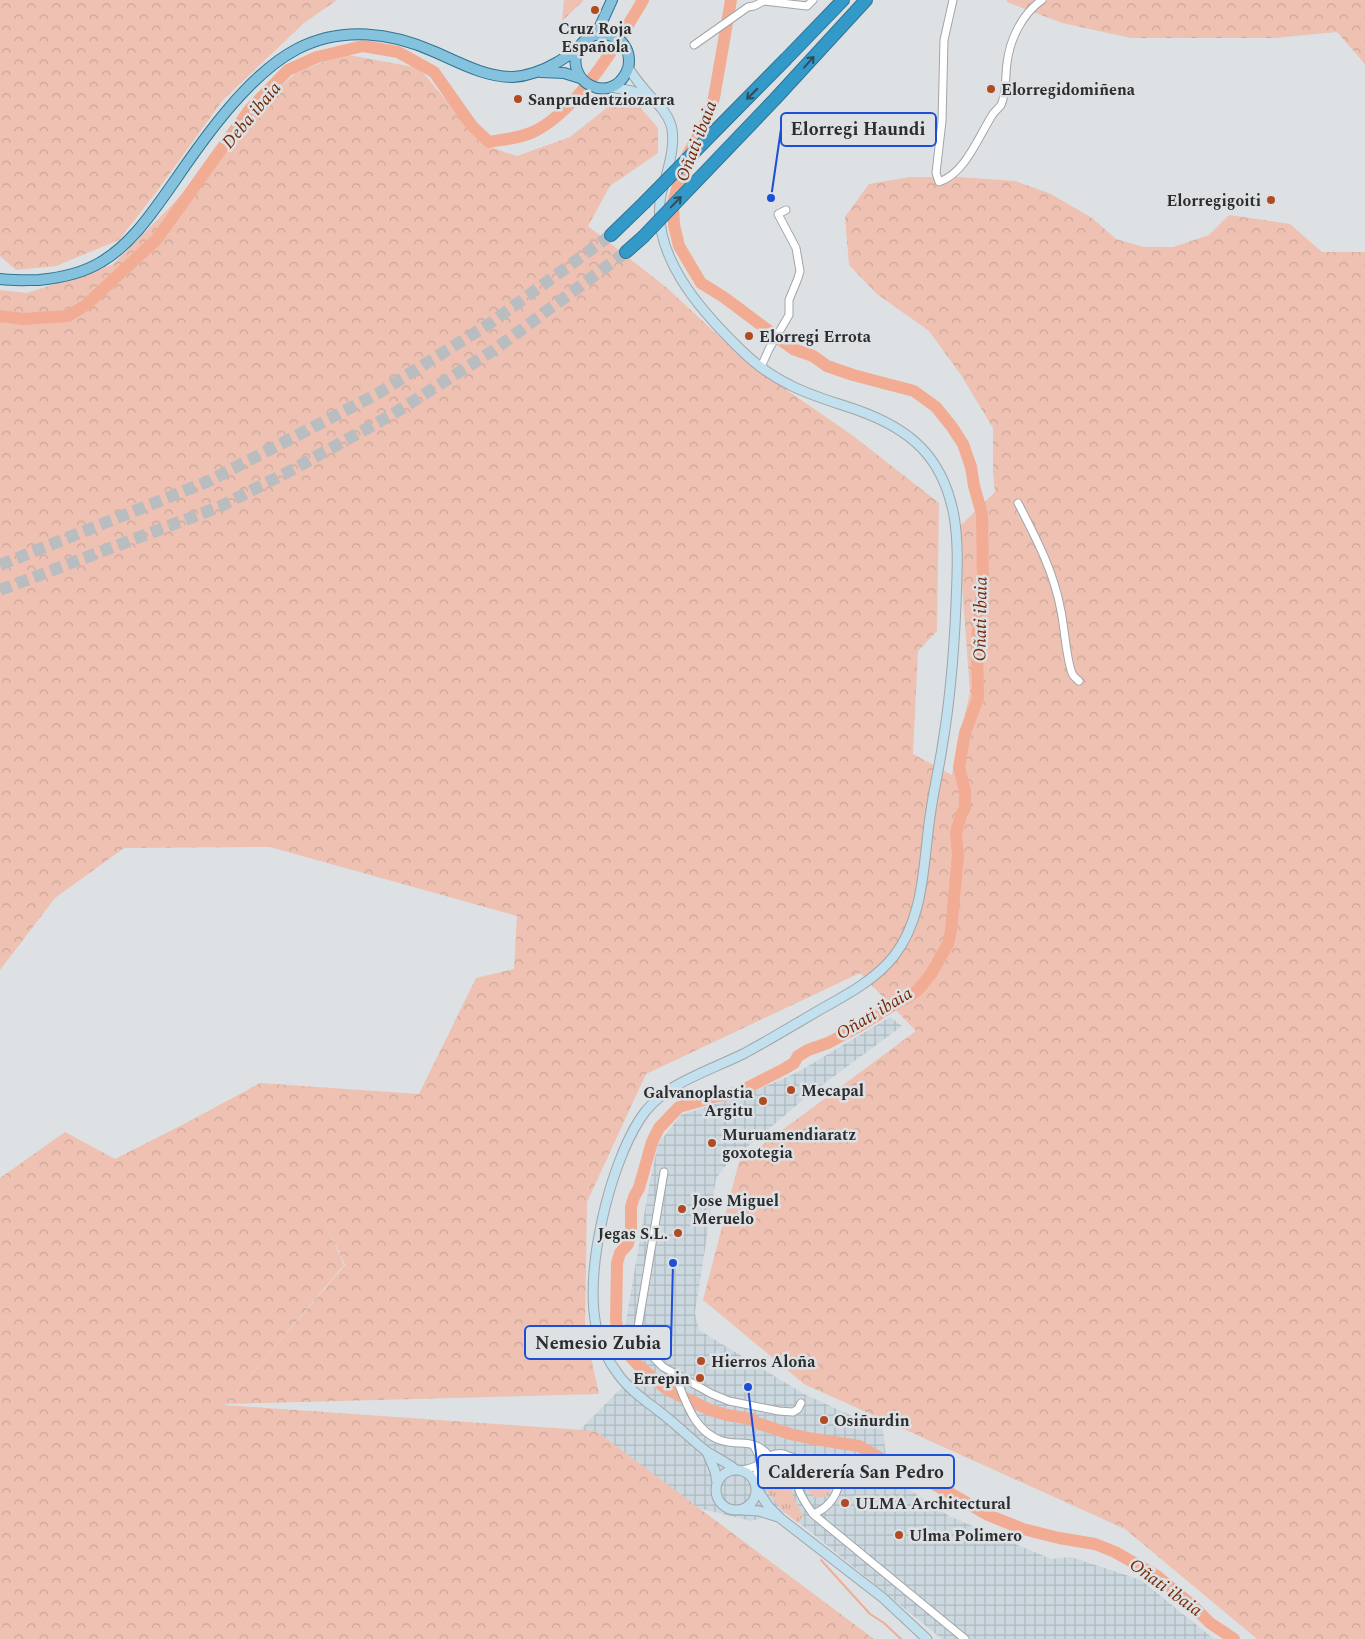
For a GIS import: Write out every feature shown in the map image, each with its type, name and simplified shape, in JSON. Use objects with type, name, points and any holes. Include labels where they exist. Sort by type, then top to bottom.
[{"type":"highway","points":[[611,235],[844,0]]},
{"type":"highway","points":[[626,252],[776,98],[866,0]]},
{"type":"main road","points":[[606,33],[610,5]]},
{"type":"main road","points":[[606,33],[610,5]]},
{"type":"main road","points":[[0,279],[30,280],[69,275],[101,262],[109,256],[139,229],[218,122],[251,85],[281,58],[310,43],[345,35],[368,34],[382,36],[416,44],[471,69],[487,74],[514,76],[540,72],[562,60],[578,48],[588,37],[606,33],[622,43],[625,48],[629,61],[622,80],[611,87],[603,89],[594,88],[586,84],[575,69],[574,58],[578,48]]},
{"type":"main road","points":[[628,68],[661,107],[669,120],[673,138],[660,202],[661,234],[671,262],[697,301],[742,352],[760,367],[789,385],[887,422],[919,444],[935,464],[948,490],[956,530],[954,636],[944,736],[930,814],[919,898],[904,941],[896,954],[883,968],[855,990],[750,1050],[682,1083],[659,1097],[641,1118],[632,1133],[614,1177],[608,1198],[598,1249],[594,1288],[596,1329],[608,1360],[626,1384],[707,1451],[751,1476],[769,1507],[780,1518],[883,1598],[927,1639]]},
{"type":"main road","points":[[540,72],[564,73],[580,78]]},
{"type":"main road","points":[[611,87],[651,96]]},
{"type":"main road","points":[[707,1451],[717,1483],[716,1494],[719,1502],[733,1510],[759,1510],[780,1518]]},
{"type":"main road","points":[[717,1483],[724,1474],[732,1470],[738,1470]]},
{"type":"main road","points":[[741,1510],[754,1500],[756,1486]]},
{"type":"street","points":[[694,45],[748,6],[754,6],[764,1],[807,6],[813,0]]},
{"type":"street","points":[[953,0],[944,40],[942,63],[943,96],[936,173],[939,182],[946,180],[958,169],[976,145],[1001,105],[1006,82],[1007,61],[1013,40],[1023,20],[1031,9],[1042,0]]},
{"type":"street","points":[[760,367],[789,316],[789,300],[800,271],[796,248],[778,214],[786,210]]},
{"type":"street","points":[[1018,504],[1032,529],[1051,573],[1062,613],[1069,663],[1073,675],[1079,681]]},
{"type":"street","points":[[664,1172],[638,1327],[639,1340],[663,1367],[675,1375],[729,1401],[758,1408],[793,1412],[798,1409],[801,1403]]},
{"type":"street","points":[[675,1375],[688,1408],[695,1420],[713,1437],[724,1441],[754,1445],[761,1448],[769,1456]]},
{"type":"street","points":[[754,1445],[762,1461]]},
{"type":"street","points":[[738,1470],[752,1468],[769,1456],[777,1454],[828,1469],[838,1474],[838,1490],[833,1498],[818,1512],[813,1514]]},
{"type":"street","points":[[786,1456],[795,1465],[800,1490],[806,1505],[813,1514],[965,1639]]},
{"type":"street","points":[[756,1486],[755,1476],[762,1461]]},
{"type":"shaded area","points":[[890,1017],[902,1026],[810,1094],[727,1164],[716,1179],[695,1313],[699,1330],[804,1394],[883,1430],[888,1475],[949,1516],[1051,1559],[1071,1557],[1141,1580],[1214,1639],[942,1639],[786,1512],[751,1521],[664,1500],[575,1435],[644,1365],[629,1343],[625,1327],[658,1144],[681,1115],[750,1093],[798,1072]]},
{"type":"green space","points":[[0,0],[337,0],[304,23],[223,100],[119,240],[56,266],[16,270],[0,256]]},
{"type":"green space","points":[[564,0],[584,0],[562,21]]},
{"type":"green space","points":[[1007,0],[1365,0],[1365,64],[1337,32],[1275,38],[1131,38],[1062,23],[1007,2]]},
{"type":"green space","points":[[343,54],[419,68],[484,145],[517,156],[570,137],[614,102],[639,106],[658,128],[658,153],[610,186],[588,226],[667,288],[749,364],[852,435],[939,503],[937,631],[918,651],[913,754],[952,775],[970,692],[960,526],[995,492],[993,428],[961,375],[929,331],[877,294],[849,265],[845,217],[869,184],[910,177],[959,177],[1015,181],[1051,194],[1092,218],[1116,239],[1144,247],[1173,247],[1209,235],[1229,215],[1290,224],[1322,252],[1365,252],[1365,1639],[1257,1639],[1125,1529],[804,1384],[703,1300],[739,1162],[916,1031],[860,973],[646,1074],[587,1202],[585,1330],[599,1394],[226,1404],[345,1265],[323,1218],[344,1265],[225,1405],[596,1431],[874,1639],[0,1639],[0,1178],[65,1132],[115,1159],[260,1083],[419,1094],[476,978],[514,969],[517,916],[270,847],[124,848],[55,898],[0,970],[0,290],[27,293],[112,265],[171,206],[268,98],[296,73]]},
{"type":"green space","points":[[777,1459],[787,1463],[793,1471],[791,1472],[792,1494],[803,1516],[798,1523],[783,1511],[763,1486],[764,1467],[772,1460]]},
{"type":"green space","points":[[808,1469],[826,1474],[831,1482],[831,1488],[827,1496],[816,1498],[808,1491],[805,1473]]},
{"type":"waterway","name":"Deba ibaia","points":[[0,316],[23,319],[68,316],[86,305],[157,239],[250,109],[288,70],[317,57],[363,46],[398,52],[434,72],[472,126],[489,142],[514,138],[537,130],[553,119],[583,90],[610,53],[643,0]]},
{"type":"waterway","name":"Oñati ibaia","points":[[731,0],[714,98],[706,121],[686,158],[673,203],[674,225],[679,246],[701,283],[725,298],[793,349],[813,356],[827,366],[914,391],[936,407],[952,427],[963,444],[971,467],[982,514],[983,580],[977,640],[978,698],[965,733],[959,767],[965,791],[965,808],[956,833],[958,855],[951,931],[948,944],[931,974],[918,990],[907,998],[828,1043],[808,1050],[798,1056],[794,1063],[737,1093],[718,1096],[679,1107],[659,1128],[652,1142],[639,1188],[631,1207],[631,1230],[628,1244],[620,1253],[617,1263],[616,1321],[620,1340],[628,1354],[660,1384],[668,1390],[710,1410],[751,1419],[757,1423],[790,1434],[859,1446],[882,1459],[906,1468],[988,1515],[1023,1529],[1095,1544],[1115,1552],[1157,1576],[1192,1605],[1210,1623],[1234,1639]]},
{"type":"waterway","points":[[821,1560],[870,1614],[884,1623],[901,1639]]},
{"type":"tunnel","points":[[0,565],[209,481],[377,394],[489,324],[611,235]]},
{"type":"tunnel","points":[[0,590],[219,507],[290,471],[393,414],[494,350],[626,252]]},
{"type":"place","name":"Cruz Roja Española","points":[[595,10]]},
{"type":"place","name":"Elorregidomiñena","points":[[991,89]]},
{"type":"place","name":"Sanprudentziozarra","points":[[518,99]]},
{"type":"place","name":"Elorregi Haundi","points":[[771,198]]},
{"type":"place","name":"Elorregigoiti","points":[[1271,200]]},
{"type":"place","name":"Elorregi Errota","points":[[749,336]]},
{"type":"place","name":"Mecapal","points":[[791,1090]]},
{"type":"place","name":"Galvanoplastia Argitu","points":[[763,1101]]},
{"type":"place","name":"Muruamendiaratz goxotegia","points":[[712,1143]]},
{"type":"place","name":"Jose Miguel Meruelo","points":[[682,1209]]},
{"type":"place","name":"Jegas S.L.","points":[[678,1233]]},
{"type":"place","name":"Nemesio Zubia","points":[[673,1263]]},
{"type":"place","name":"Hierros Aloña","points":[[701,1361]]},
{"type":"place","name":"Errepin","points":[[700,1378]]},
{"type":"place","name":"Calderería San Pedro","points":[[748,1387]]},
{"type":"place","name":"Osiñurdin","points":[[824,1420]]},
{"type":"place","name":"ULMA Architectural","points":[[845,1503]]},
{"type":"place","name":"Ulma Polimero","points":[[899,1535]]}]
